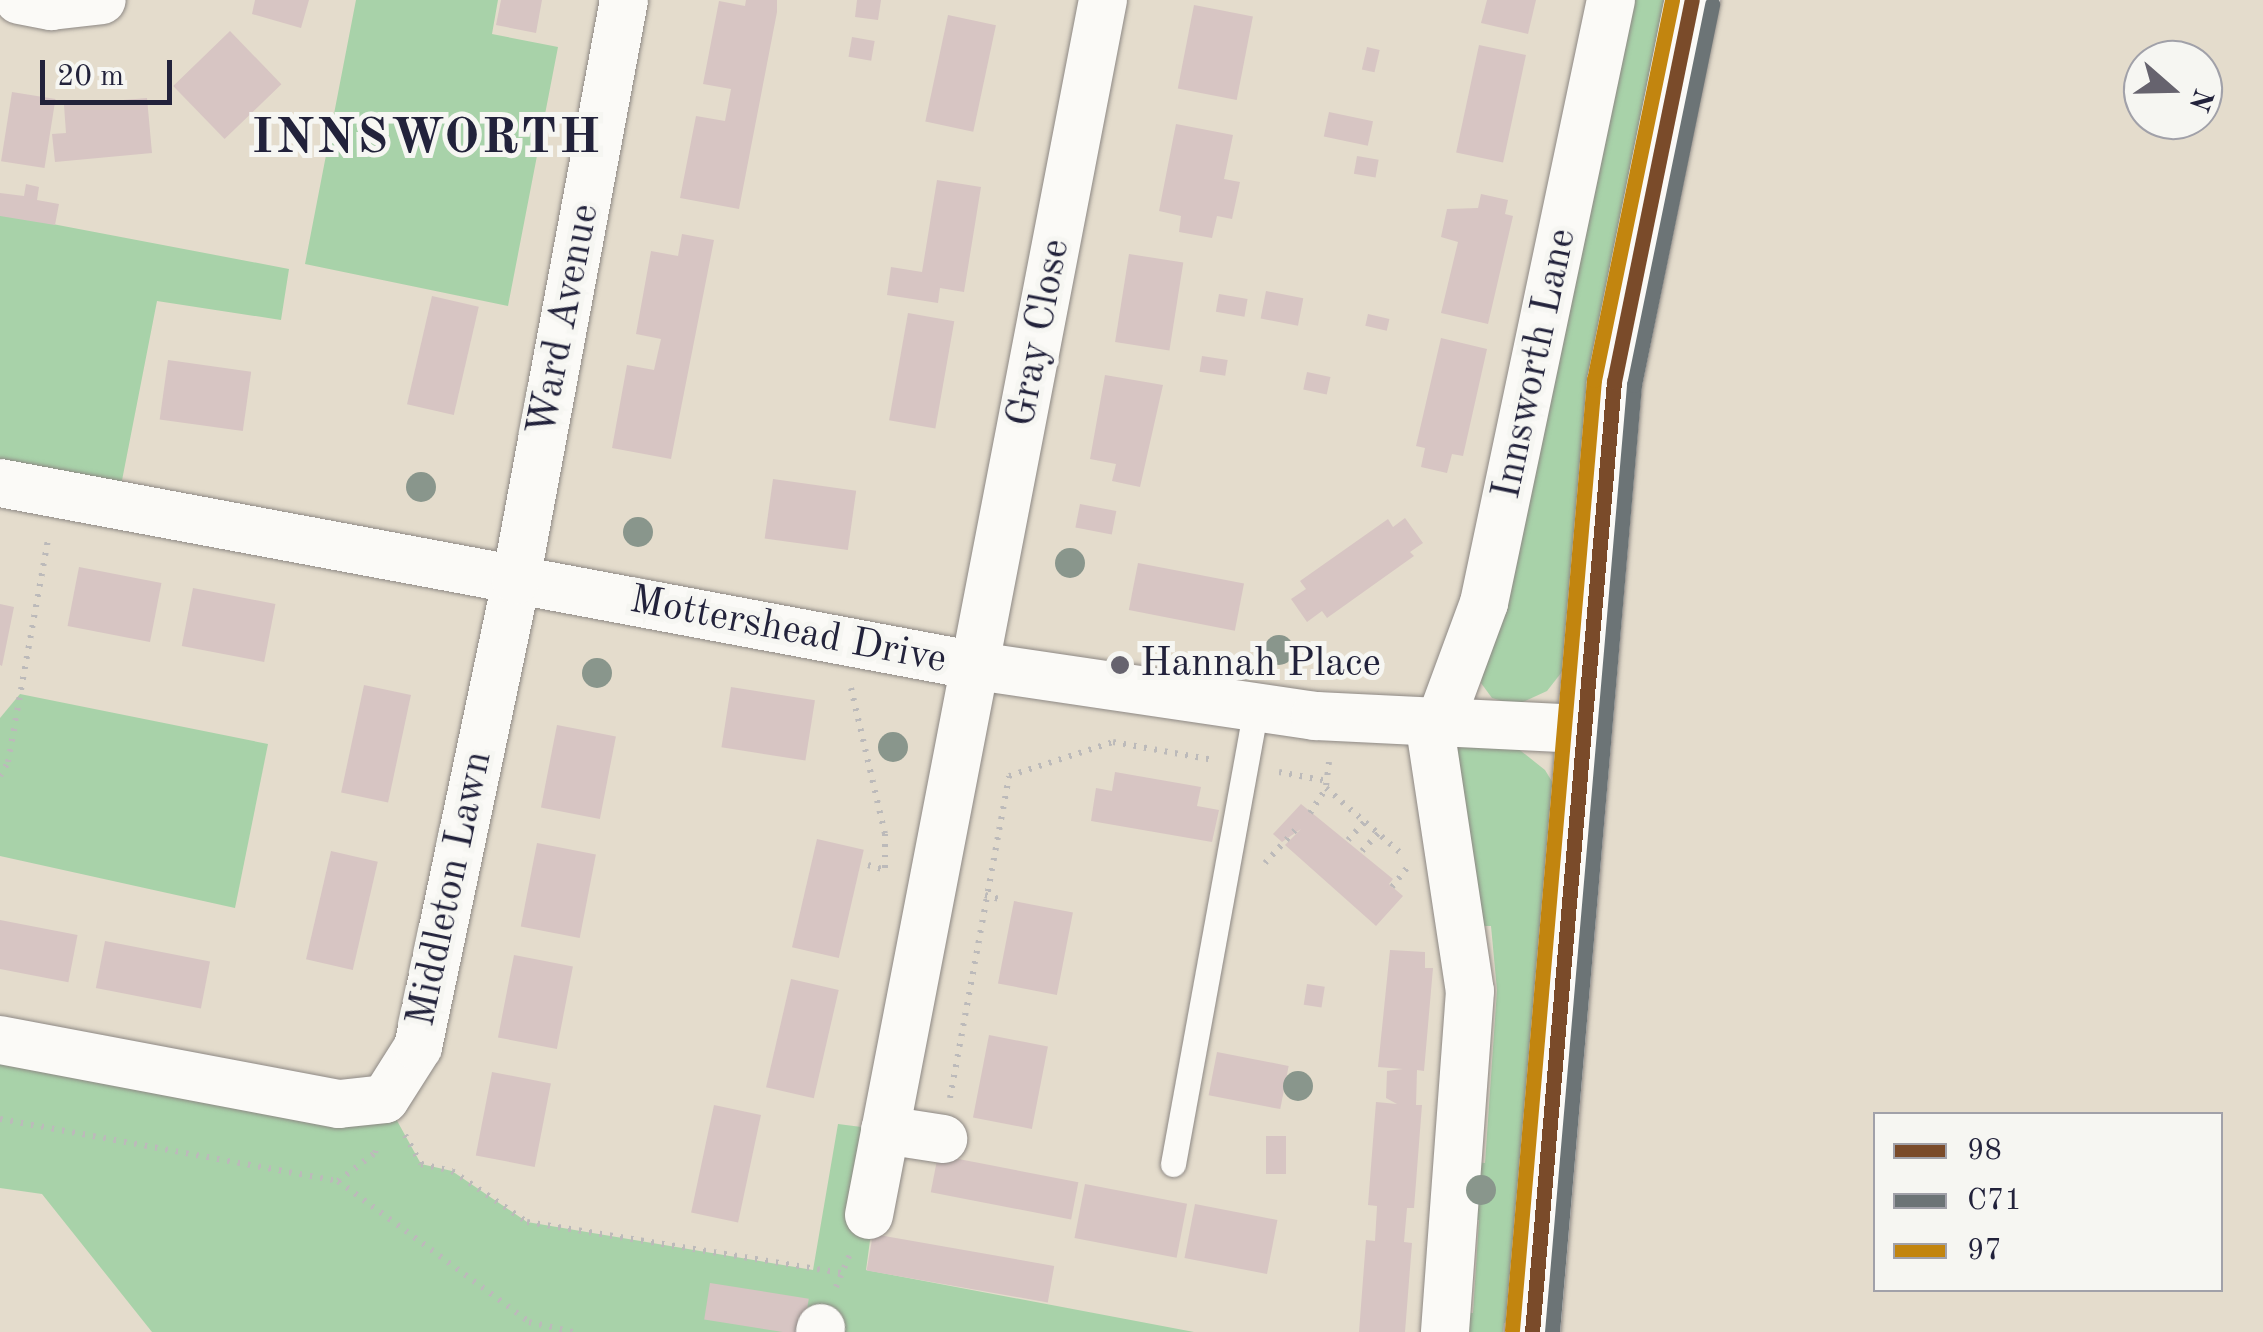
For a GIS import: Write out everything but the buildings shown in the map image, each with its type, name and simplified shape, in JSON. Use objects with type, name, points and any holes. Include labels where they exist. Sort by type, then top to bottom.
[{"type":"street","points":[[19,0],[51,6],[102,0]]},
{"type":"street","name":"Ward Avenue","points":[[516,580],[624,0]]},
{"type":"street","name":"Gray Close","points":[[977,666],[1104,0]]},
{"type":"street","name":"Innsworth Lane","points":[[1446,1332],[1470,991],[1450,894],[1435,721],[1484,603],[1611,0]]},
{"type":"street","name":"Innsworth Lane","points":[[1532,1332],[1614,382],[1692,0]]},
{"type":"street","name":"Mottershead Drive","points":[[0,483],[977,666],[1334,717],[1583,729]]},
{"type":"street","name":"Middleton Lawn","points":[[386,1099],[418,1047],[516,580]]},
{"type":"street","points":[[869,1215],[977,666]]},
{"type":"street","points":[[0,1040],[339,1104],[386,1099]]},
{"type":"street","points":[[885,1130],[942,1139]]},
{"type":"lane","points":[[1173,1164],[1256,707]]},
{"type":"path","points":[[0,776],[8,762],[56,494]]},
{"type":"path","points":[[838,641],[885,834],[882,889]]},
{"type":"path","points":[[1310,813],[1326,784],[1334,717]]},
{"type":"path","points":[[942,1139],[1009,776],[1113,742],[1326,784],[1421,880]]},
{"type":"path","points":[[1348,840],[1364,822]]},
{"type":"path","points":[[1253,876],[1298,827]]},
{"type":"path","points":[[1362,852],[1378,833]]},
{"type":"path","points":[[338,1181],[375,1153],[386,1099]]},
{"type":"path","points":[[386,1099],[421,1164],[452,1171],[527,1222],[842,1274]]},
{"type":"path","points":[[0,1119],[338,1181],[530,1322],[574,1332]]},
{"type":"path","points":[[820,1330],[869,1215]]},
{"type":"green space","points":[[356,0],[498,0],[492,34],[558,47],[508,306],[305,264]]},
{"type":"green space","points":[[1611,0],[1675,0],[1572,659],[1547,691],[1516,705],[1492,698],[1481,683]]},
{"type":"green space","points":[[0,214],[289,269],[281,320],[157,301],[117,506],[0,483]]},
{"type":"green space","points":[[20,694],[268,744],[235,908],[0,856],[0,718]]},
{"type":"green space","points":[[1464,744],[1516,747],[1545,770],[1562,798],[1522,1324],[1504,1323],[1503,1332],[1459,1332],[1460,1313],[1473,1313],[1479,1220],[1467,1219],[1470,1162],[1485,1163],[1497,990],[1491,926],[1472,926],[1452,751]]},
{"type":"green space","points":[[0,1040],[385,1099],[421,1164],[452,1171],[527,1222],[813,1270],[838,1124],[885,1130],[866,1270],[1194,1332],[152,1332],[42,1194],[0,1188]]},
{"type":"transit line","name":"97","points":[[1512,1330],[1594,380],[1672,0]]},
{"type":"transit line","name":"98","points":[[1532,1332],[1614,382],[1692,0]]},
{"type":"transit line","name":"C71","points":[[1552,1332],[1634,385],[1712,4]]},
{"type":"place","name":"Hannah Place","points":[[1120,665]]},
{"type":"district","name":"INNSWORTH","points":[[427,140]]}]
